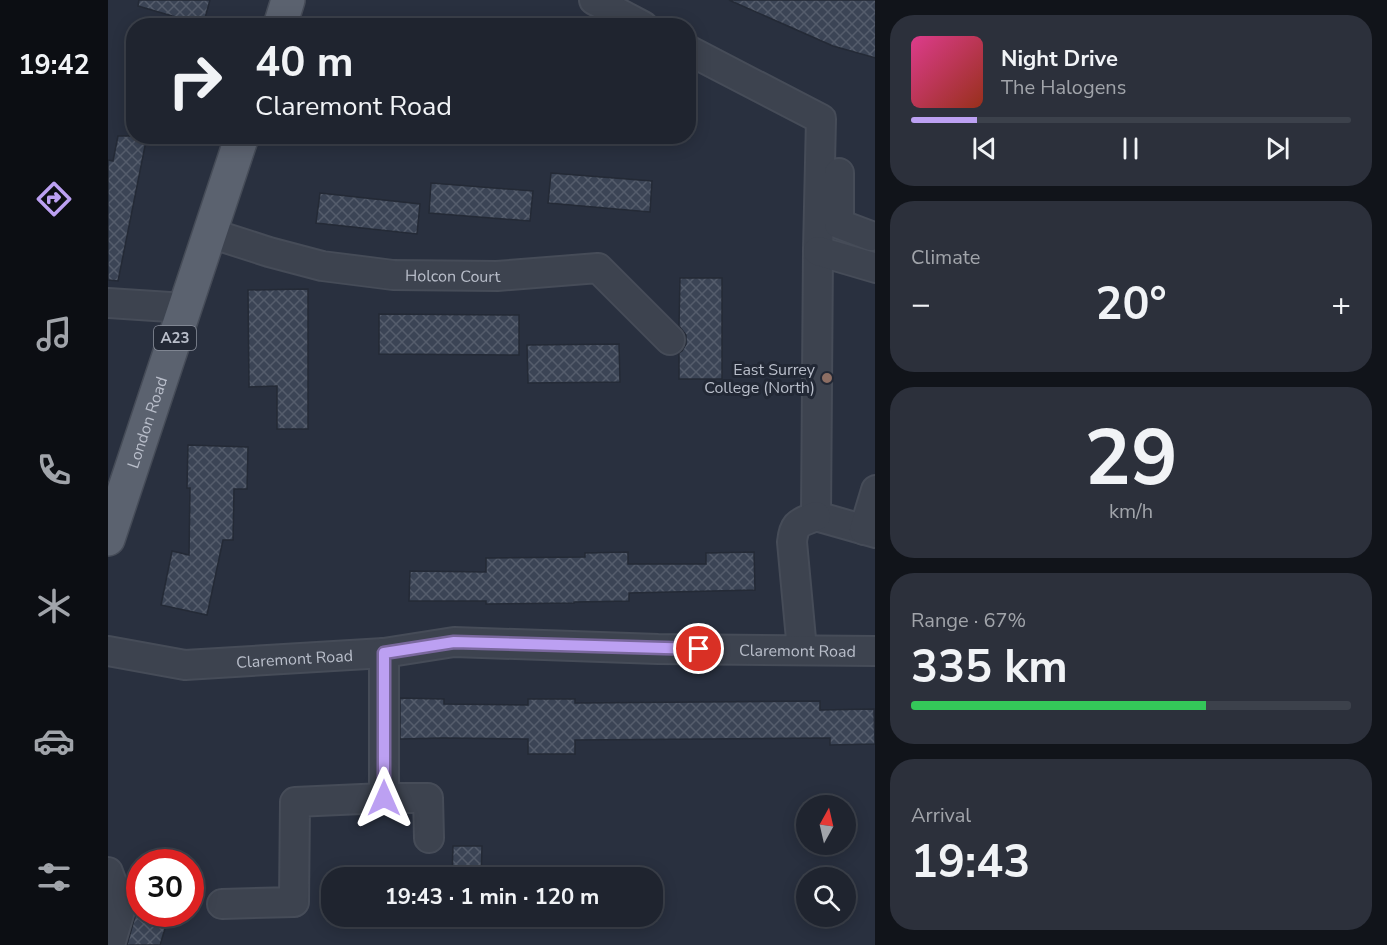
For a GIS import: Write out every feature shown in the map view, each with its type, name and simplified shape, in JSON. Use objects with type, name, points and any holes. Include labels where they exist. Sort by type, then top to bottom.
[{"type":"main road","points":[[282,18],[288,0]]},
{"type":"main road","name":"London Road","points":[[108,539],[239,144]]},
{"type":"street","points":[[594,0],[628,18]]},
{"type":"street","points":[[696,54],[821,119],[839,123],[839,224],[871,236]]},
{"type":"street","points":[[816,516],[821,119]]},
{"type":"street","name":"Holcon Court","points":[[210,233],[322,266],[393,275],[497,276],[598,268],[670,340]]},
{"type":"street","points":[[818,251],[875,268]]},
{"type":"street","points":[[108,303],[185,308]]},
{"type":"street","points":[[802,650],[792,542],[793,531],[798,524],[816,516],[870,531],[875,497]]},
{"type":"street","name":"Claremont Road","points":[[108,651],[185,665],[384,653],[454,642],[658,649],[875,651]]},
{"type":"street","points":[[384,653],[384,798]]},
{"type":"street","points":[[222,904],[294,902],[295,802],[428,798],[429,838]]},
{"type":"street","points":[[108,872],[121,908],[110,945]]},
{"type":"building","points":[[139,0],[210,0],[205,18],[179,18],[138,6]]},
{"type":"building","points":[[729,0],[875,0],[875,58],[833,46]]},
{"type":"building","points":[[118,136],[126,136],[126,144],[145,144],[118,281],[108,280],[108,160],[113,161]]},
{"type":"building","points":[[551,173],[652,181],[650,212],[548,203]]},
{"type":"building","points":[[431,183],[533,191],[530,221],[429,213]]},
{"type":"building","points":[[320,193],[420,204],[417,234],[316,223]]},
{"type":"building","points":[[680,278],[722,278],[722,379],[679,379],[679,353],[686,344],[686,335],[679,326]]},
{"type":"building","points":[[308,289],[308,429],[277,429],[277,386],[249,387],[248,290]]},
{"type":"building","points":[[379,314],[519,315],[519,355],[379,354]]},
{"type":"building","points":[[619,344],[620,382],[528,383],[527,345]]},
{"type":"building","points":[[188,445],[248,447],[247,489],[234,489],[233,540],[223,540],[207,615],[161,605],[172,551],[189,555]]},
{"type":"building","points":[[628,552],[628,564],[706,564],[706,553],[754,552],[755,590],[629,593],[629,601],[574,603],[486,604],[486,601],[409,601],[410,571],[486,572],[486,558],[585,557],[585,553]]},
{"type":"building","points":[[400,698],[444,699],[444,704],[528,705],[528,699],[575,699],[575,703],[820,701],[820,710],[874,709],[875,744],[830,745],[830,738],[575,740],[575,754],[528,754],[528,739],[400,739]]},
{"type":"building","points":[[453,846],[482,846],[481,867],[452,867]]},
{"type":"building","points":[[132,927],[166,927],[160,945],[127,945]]},
{"type":"place","name":"East Surrey College (North)","points":[[827,378]]},
{"type":"route","points":[[384,798],[384,653],[454,642],[699,649]]}]
